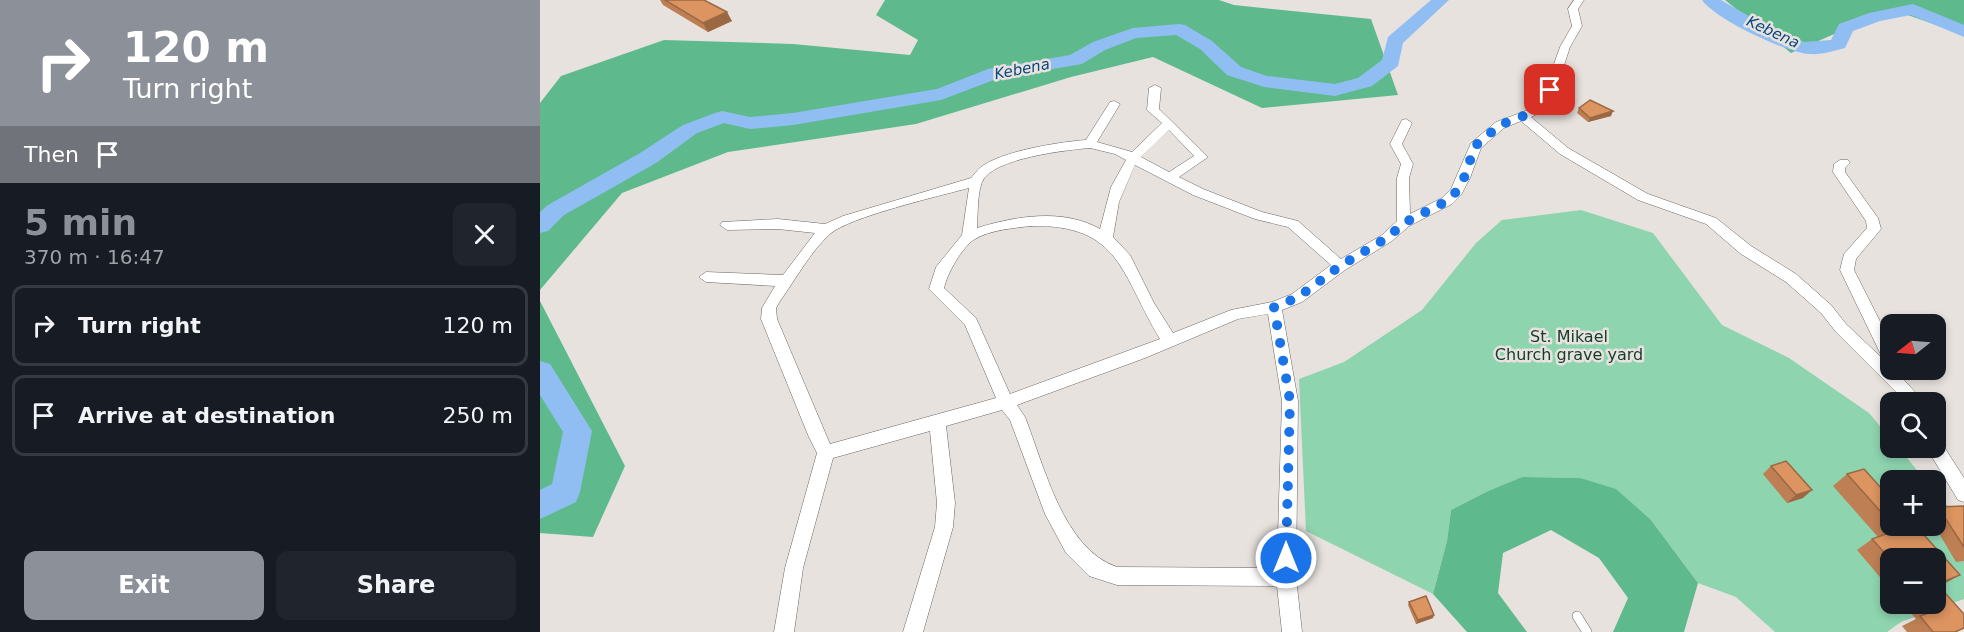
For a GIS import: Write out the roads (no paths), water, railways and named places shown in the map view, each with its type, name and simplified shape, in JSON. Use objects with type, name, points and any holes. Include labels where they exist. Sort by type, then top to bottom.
[{"type":"street","points":[[826,453],[1006,402],[1139,354],[1236,314],[1274,307],[1297,298],[1340,266],[1387,238],[1404,223],[1447,201],[1456,192],[1464,178],[1475,146],[1500,125],[1544,108],[1565,47],[1577,26],[1573,9],[1579,0]]},
{"type":"street","points":[[1155,88],[1153,110],[1202,157],[1168,178]]},
{"type":"street","points":[[1090,144],[1114,104]]},
{"type":"street","points":[[1524,117],[1564,151],[1643,197],[1711,221],[1746,250],[1791,278],[1826,309],[1841,328],[1904,392]]},
{"type":"street","points":[[1404,223],[1403,178],[1407,164],[1396,144],[1406,123]]},
{"type":"street","points":[[1106,237],[1109,206],[1131,159],[1146,146],[1154,134],[1169,124]]},
{"type":"street","points":[[1286,577],[1117,576],[1096,569],[1073,547],[1051,508],[1017,417],[1006,402],[971,322],[936,289],[941,271],[969,236],[976,181],[985,170],[1007,160],[1042,150],[1090,144],[1119,151],[1198,192],[1260,216],[1293,224],[1340,266]]},
{"type":"street","points":[[1844,163],[1838,167],[1839,172],[1873,221],[1874,230],[1849,258],[1847,270],[1880,337]]},
{"type":"street","points":[[784,632],[794,568],[826,453],[816,435],[769,319],[769,308],[817,239],[827,229],[848,219],[976,181]]},
{"type":"street","points":[[969,236],[998,227],[1035,220],[1057,221],[1087,227],[1106,237],[1125,259],[1146,302],[1169,340]]},
{"type":"street","points":[[727,225],[778,224],[827,229]]},
{"type":"street","points":[[706,277],[787,281]]},
{"type":"street","points":[[1274,307],[1290,401],[1286,577],[1292,632]]},
{"type":"street","points":[[913,632],[944,527],[946,503],[937,420]]},
{"type":"street","points":[[1942,458],[1964,494]]},
{"type":"lane","points":[[1577,616],[1587,632]]},
{"type":"waterway","name":"Kebena","points":[[540,225],[556,210],[648,158],[690,129],[722,117],[750,123],[793,119],[941,94],[995,73],[1075,60],[1099,46],[1133,33],[1179,29],[1206,45],[1234,71],[1264,81],[1335,90],[1365,82],[1391,62],[1394,41],[1441,0]]},
{"type":"waterway","name":"Kebena","points":[[1710,0],[1744,22],[1789,43],[1811,49],[1839,44],[1845,28],[1875,17],[1913,9],[1964,32]]},
{"type":"waterway","name":"Kebena","points":[[540,372],[578,431],[565,492],[540,505]]},
{"type":"park label","name":"St. Mikael Church grave yard","points":[[1569,345]]}]
